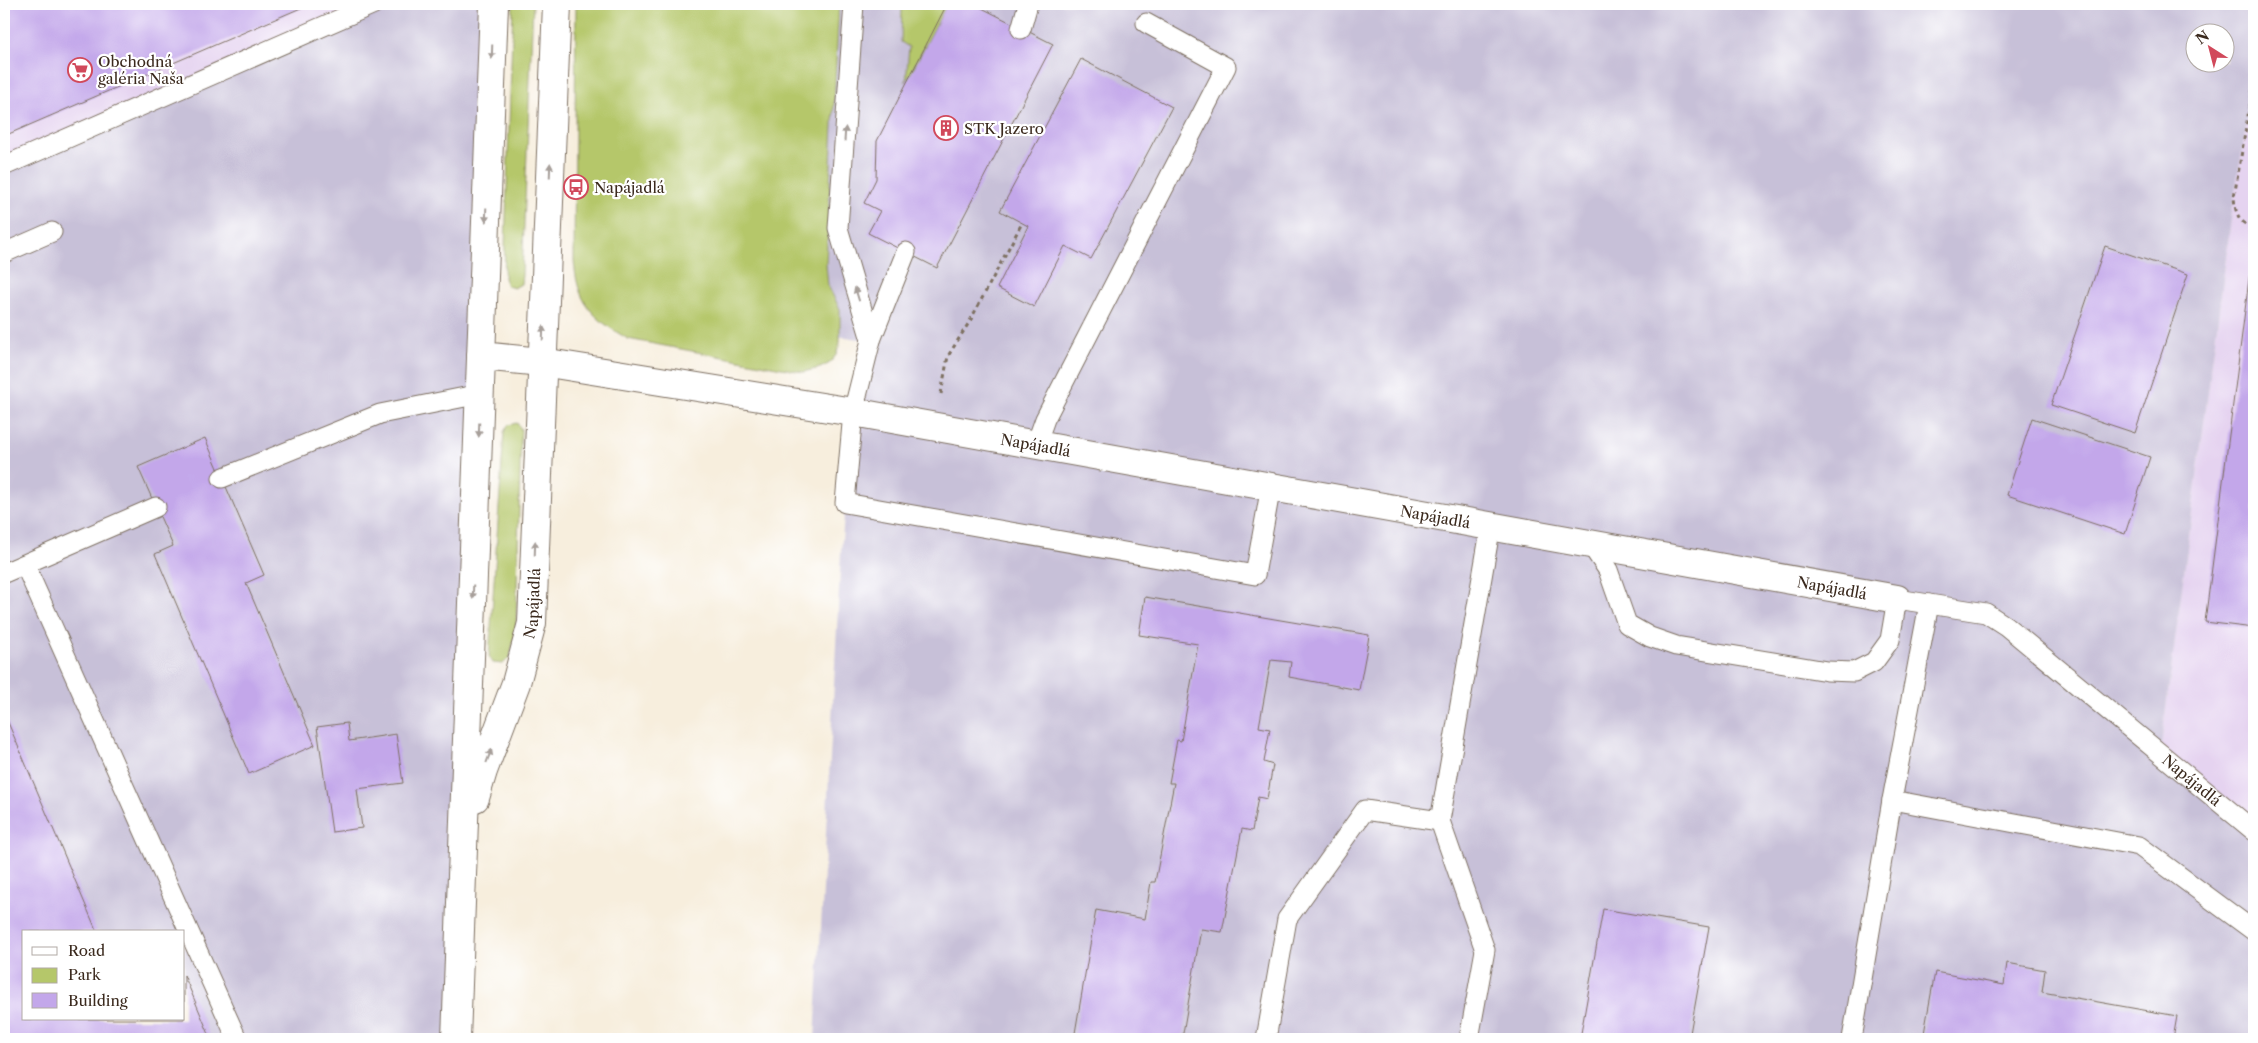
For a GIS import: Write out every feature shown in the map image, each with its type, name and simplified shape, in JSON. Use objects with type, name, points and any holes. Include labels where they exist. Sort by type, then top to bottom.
[{"type":"street","name":"Napájadlá","points":[[456,1039],[494,4]]},
{"type":"street","name":"Napájadlá","points":[[464,836],[483,771],[516,684],[532,623],[557,4]]},
{"type":"street","name":"Napájadlá","points":[[481,356],[542,362],[853,412],[1898,599]]},
{"type":"lane","points":[[4,166],[374,4]]},
{"type":"lane","points":[[854,4],[838,228],[871,340]]},
{"type":"lane","points":[[1021,29],[1028,4]]},
{"type":"lane","points":[[1036,444],[1045,419],[1226,67],[1146,24]]},
{"type":"lane","points":[[4,253],[52,232]]},
{"type":"lane","points":[[906,252],[871,340],[853,412],[845,504],[1255,575],[1271,486]]},
{"type":"lane","points":[[222,478],[380,414],[480,394]]},
{"type":"lane","points":[[4,573],[156,507]]},
{"type":"lane","points":[[1469,1039],[1486,950],[1440,821],[1492,525]]},
{"type":"lane","points":[[1591,545],[1608,570],[1627,624],[1650,638],[1676,646],[1828,671],[1854,672],[1874,662],[1890,640],[1898,599]]},
{"type":"lane","points":[[25,565],[237,1039]]},
{"type":"lane","name":"Napájadlá","points":[[1898,599],[1986,613],[2006,626],[2254,831]]},
{"type":"lane","points":[[1852,1039],[1892,800],[1930,604]]},
{"type":"lane","points":[[1892,800],[2138,846],[2254,931]]},
{"type":"lane","points":[[1266,1039],[1287,919],[1365,810],[1440,821]]},
{"type":"path","points":[[2254,81],[2234,197],[2235,209],[2240,220],[2254,227]]},
{"type":"path","points":[[935,427],[948,356],[970,322],[1022,223]]},
{"type":"shaded area","name":"Obchodná galéria Naša","points":[[4,4],[374,4],[4,166]]},
{"type":"shaded area","points":[[374,4],[494,4],[456,1039],[4,1039],[4,166]]},
{"type":"shaded area","points":[[819,4],[2254,4],[2254,81],[2234,197],[2160,753],[2254,831],[2254,1039],[815,1039],[841,552],[853,412],[870,340],[806,333]]},
{"type":"shaded area","points":[[2254,81],[2254,831],[2160,753],[2234,197]]},
{"type":"green space","points":[[513,4],[533,4],[522,275],[521,284],[514,288],[507,286],[504,278]]},
{"type":"green space","points":[[576,4],[839,4],[826,264],[828,286],[840,309],[840,343],[836,355],[830,363],[820,368],[803,372],[628,339],[605,324],[589,308],[579,288],[574,260]]},
{"type":"green space","points":[[902,4],[947,4],[906,82],[909,47],[901,42]]},
{"type":"green space","points":[[517,423],[521,429],[516,630],[510,657],[503,664],[493,663],[489,656],[504,432],[508,425]]},
{"type":"building","name":"Obchodná galéria Naša","points":[[4,4],[310,4],[4,136]]},
{"type":"building","name":"STK Jazero","points":[[947,4],[974,4],[1053,44],[937,268],[868,233],[880,211],[864,203],[876,179],[877,141]]},
{"type":"building","points":[[1081,59],[1172,107],[1091,259],[1065,246],[1034,307],[997,288],[1028,226],[1000,211]]},
{"type":"building","points":[[2105,246],[2188,274],[2135,433],[2051,405]]},
{"type":"building","points":[[2254,248],[2254,628],[2205,622]]},
{"type":"building","points":[[2032,418],[2150,457],[2125,534],[2007,495]]},
{"type":"building","points":[[205,438],[264,575],[246,583],[315,745],[249,774],[155,554],[173,546],[138,467]]},
{"type":"building","points":[[1145,597],[1369,635],[1368,642],[1359,690],[1289,677],[1291,662],[1271,660],[1259,727],[1270,729],[1264,762],[1273,765],[1267,799],[1258,797],[1252,831],[1242,829],[1222,932],[1201,929],[1182,1039],[1074,1039],[1096,910],[1145,919],[1151,882],[1155,882],[1174,783],[1169,783],[1177,740],[1181,741],[1198,644],[1139,635]]},
{"type":"building","points":[[4,713],[96,930],[22,930],[22,1020],[185,1020],[185,977],[211,1039],[4,1039]]},
{"type":"building","points":[[347,723],[349,741],[396,734],[403,783],[357,789],[362,828],[332,832],[317,727]]},
{"type":"building","points":[[1603,909],[1709,927],[1689,1039],[1580,1039]]},
{"type":"building","points":[[2007,963],[2045,970],[2042,992],[2177,1016],[2173,1039],[1923,1039],[1935,972],[2004,985]]},
{"type":"place","name":"Obchodná galéria Naša","points":[[80,70]]},
{"type":"place","name":"STK Jazero","points":[[946,128]]},
{"type":"place","name":"Napájadlá","points":[[576,187]]}]
